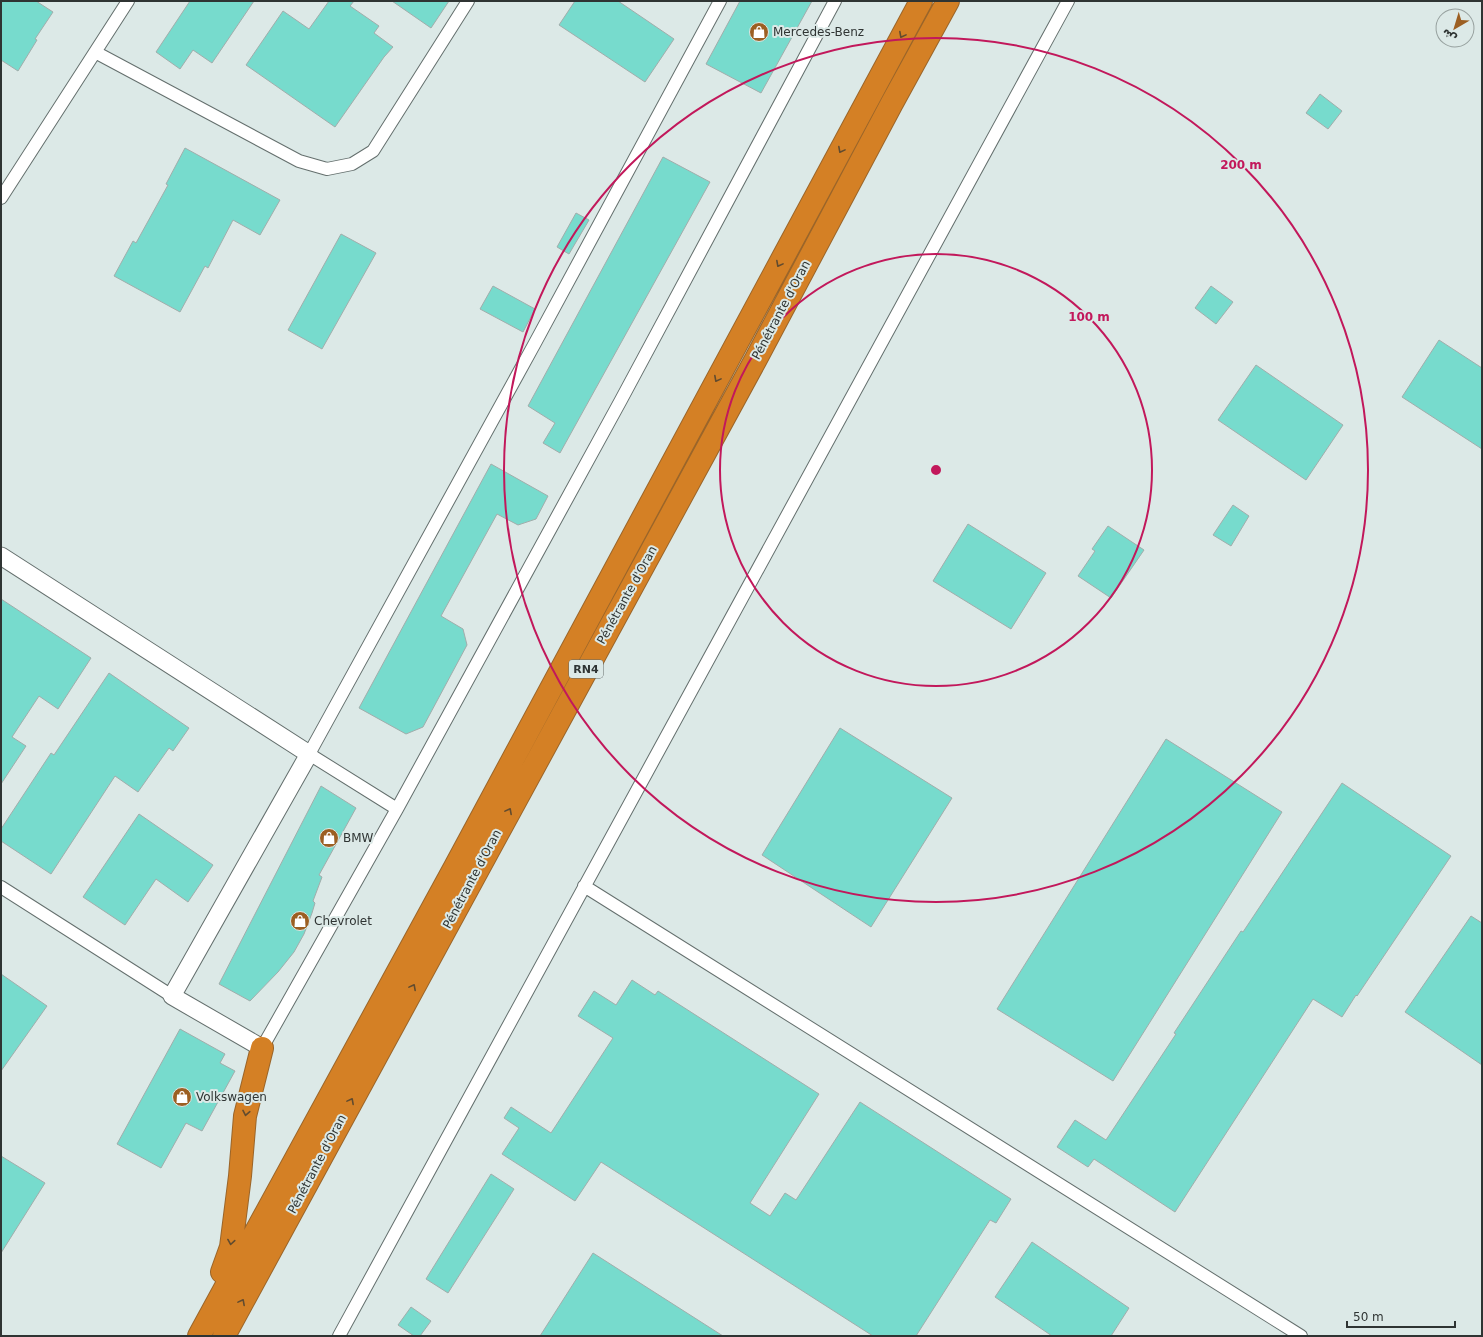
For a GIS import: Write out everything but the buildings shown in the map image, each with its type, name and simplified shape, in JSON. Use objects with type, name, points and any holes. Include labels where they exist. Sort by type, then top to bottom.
[{"type":"highway","name":"Pénétrante d'Oran","points":[[199,1336],[462,853],[921,1]]},
{"type":"highway","name":"Pénétrante d'Oran","points":[[224,1336],[752,366],[884,116],[948,1]]},
{"type":"highway","points":[[199,1336],[231,1247],[240,1176],[245,1116],[262,1048]]},
{"type":"street","points":[[1,198],[128,1]]},
{"type":"street","points":[[95,52],[299,161],[327,169],[352,164],[372,151],[468,1]]},
{"type":"street","points":[[172,996],[309,754],[535,343],[720,1]]},
{"type":"street","points":[[1,887],[172,996],[262,1048],[397,809],[621,400],[835,1]]},
{"type":"street","points":[[339,1336],[1068,1]]},
{"type":"street","points":[[1,556],[397,809]]},
{"type":"street","points":[[584,886],[1301,1336]]},
{"type":"place","name":"Mercedes-Benz","points":[[759,32]]},
{"type":"place","name":"BMW","points":[[329,838]]},
{"type":"place","name":"Chevrolet","points":[[300,921]]},
{"type":"place","name":"Volkswagen","points":[[182,1097]]}]
